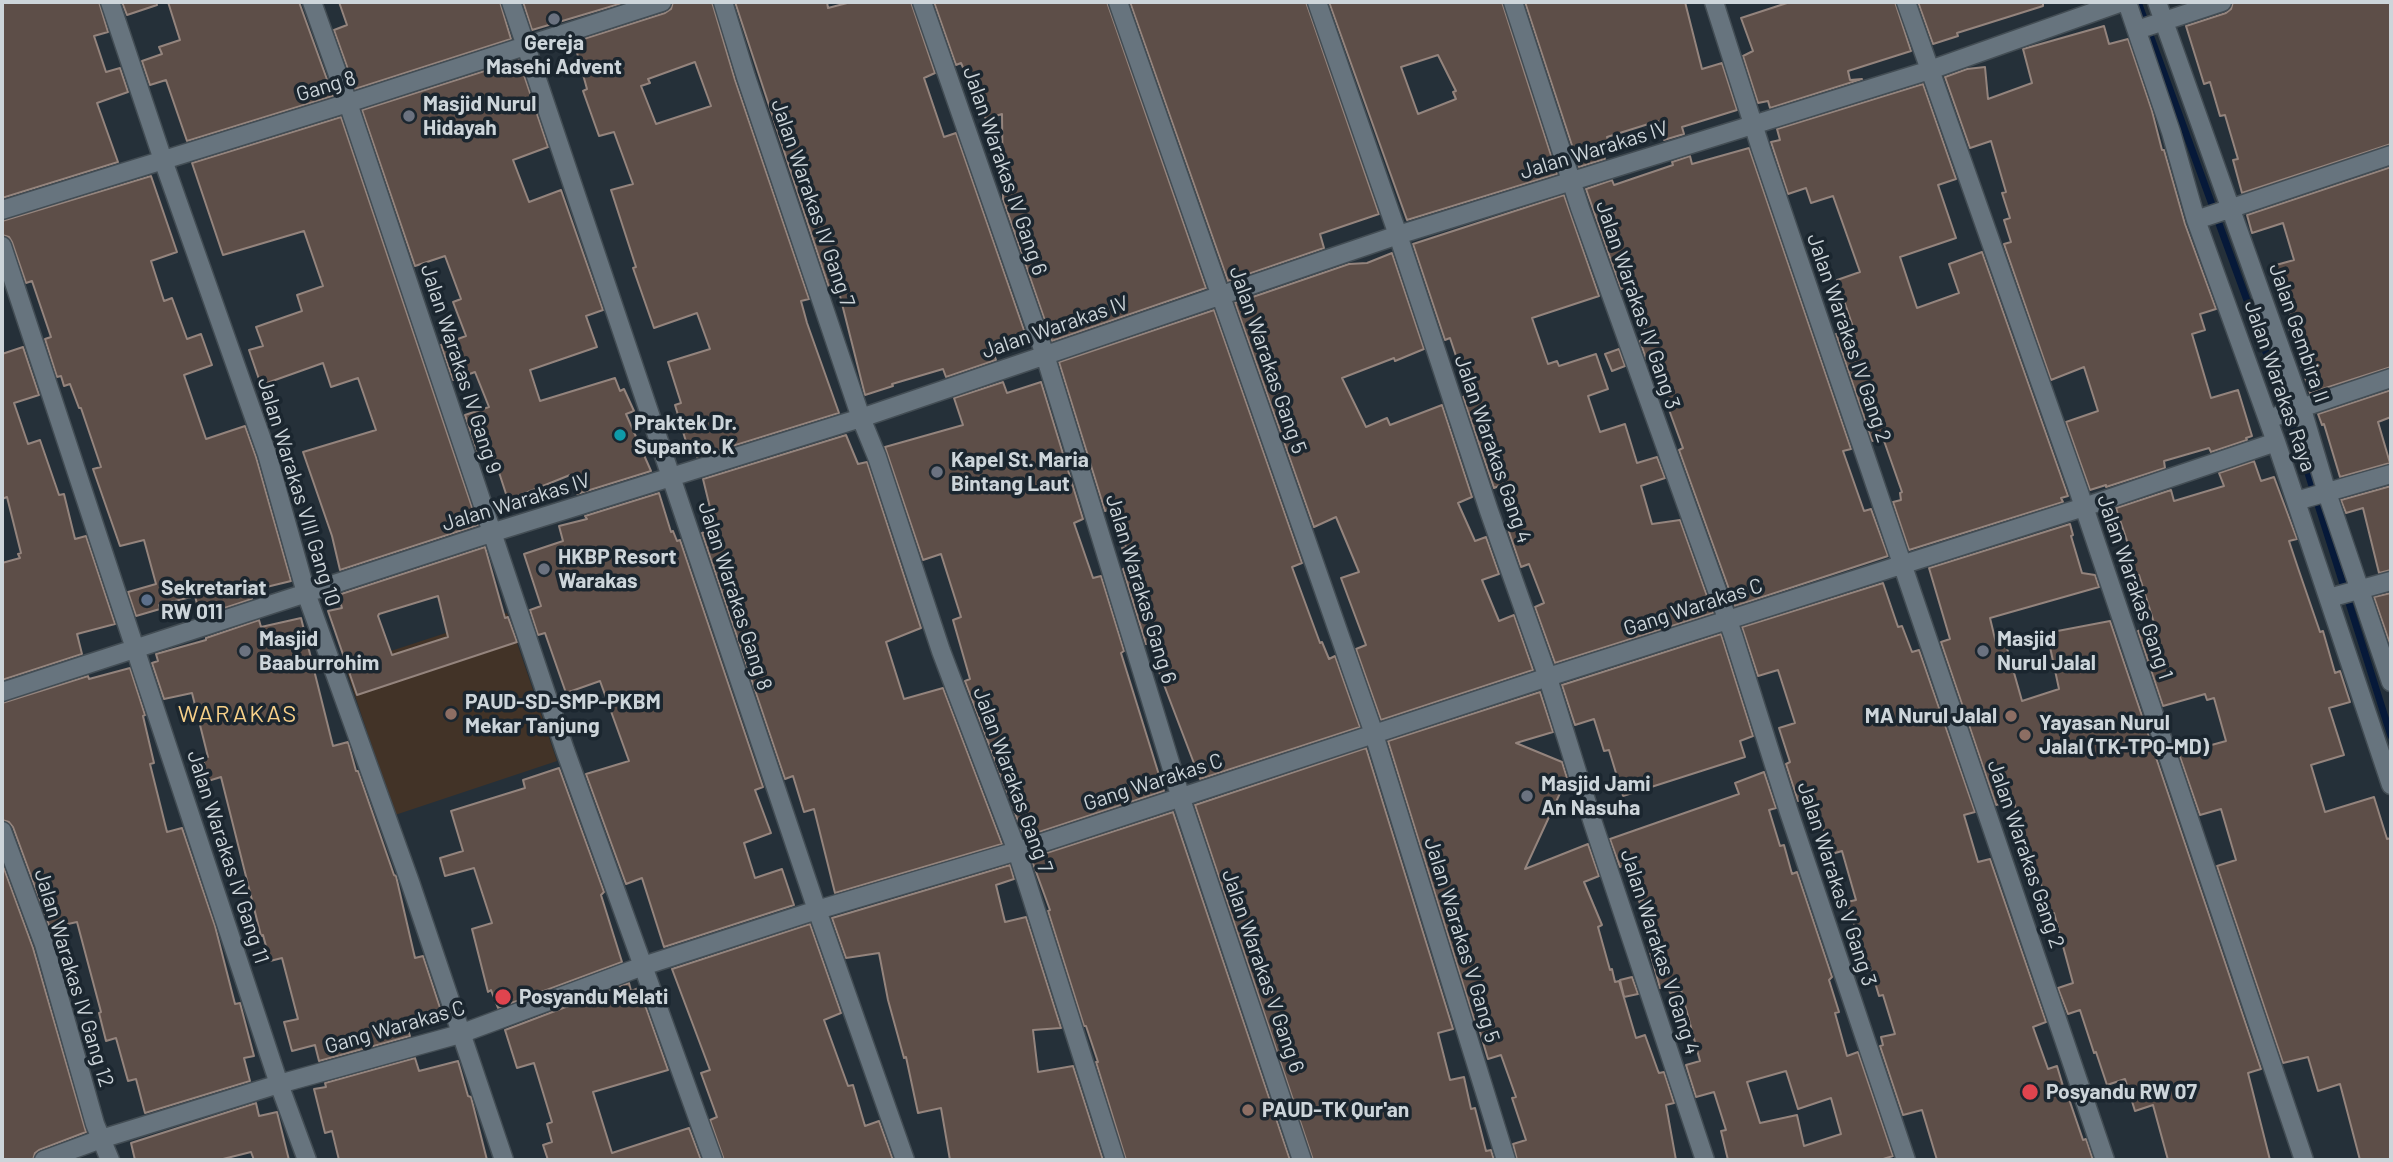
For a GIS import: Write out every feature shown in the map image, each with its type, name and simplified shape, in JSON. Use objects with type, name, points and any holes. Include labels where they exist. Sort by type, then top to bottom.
[{"type":"street","name":"Jalan Warakas VIII Gang 10","points":[[110,2],[267,454],[306,593],[410,882],[504,1160]]},
{"type":"street","name":"Jalan Warakas IV Gang 9","points":[[312,2],[565,750],[713,1160]]},
{"type":"street","name":"Jalan Warakas Gang 8","points":[[511,2],[817,910],[905,1160]]},
{"type":"street","name":"Gang 8","points":[[2,210],[662,2]]},
{"type":"street","name":"Jalan Warakas IV Gang 7","points":[[723,2],[861,418]]},
{"type":"street","name":"Jalan Warakas IV Gang 6","points":[[922,2],[1045,355]]},
{"type":"street","name":"Jalan Warakas Gang 5","points":[[1118,2],[1374,734]]},
{"type":"street","name":"Jalan Warakas Gang 4","points":[[1317,2],[1548,677]]},
{"type":"street","name":"Jalan Warakas IV Gang 3","points":[[1513,2],[1571,180],[1728,621]]},
{"type":"street","points":[[1714,2],[1754,126]]},
{"type":"street","name":"Jalan Warakas Gang 1","points":[[1906,2],[2084,507],[2304,1160]]},
{"type":"street","name":"Jalan Warakas IV","points":[[2,692],[491,533],[861,418],[1398,235],[1930,70],[2122,2]]},
{"type":"street","name":"Jalan Warakas Raya","points":[[2127,2],[2151,25],[2171,132],[2199,219],[2287,413],[2277,442],[2313,496],[2345,593],[2391,785]]},
{"type":"street","name":"Jalan Gembira II","points":[[2157,2],[2151,25],[2228,209],[2287,413],[2345,593],[2391,682]]},
{"type":"street","points":[[2151,25],[2222,2]]},
{"type":"street","name":"Jalan Warakas IV Gang 2","points":[[1754,126],[1902,564]]},
{"type":"street","points":[[2199,219],[2391,155]]},
{"type":"street","name":"Jalan Warakas IV Gang 11","points":[[2,246],[279,1084],[307,1160]]},
{"type":"street","name":"Jalan Warakas Gang 6","points":[[1045,355],[1181,796]]},
{"type":"street","points":[[2287,413],[2391,378]]},
{"type":"street","name":"Jalan Warakas Gang 7","points":[[861,418],[877,457],[941,651],[1017,851],[1115,1160]]},
{"type":"street","name":"Gang Warakas C","points":[[44,1160],[101,1139],[279,1084],[460,1034],[643,966],[817,910],[1017,851],[1548,677],[2084,507],[2277,442]]},
{"type":"street","points":[[2313,496],[2391,474]]},
{"type":"street","name":"Jalan Warakas Gang 2","points":[[1902,564],[2105,1160]]},
{"type":"street","points":[[2345,593],[2391,581]]},
{"type":"street","name":"Jalan Warakas V Gang 3","points":[[1728,621],[1788,812],[1906,1160]]},
{"type":"street","name":"Jalan Warakas V Gang 4","points":[[1548,677],[1592,823],[1705,1160]]},
{"type":"street","name":"Jalan Warakas V Gang 5","points":[[1374,734],[1506,1160]]},
{"type":"street","name":"Jalan Warakas V Gang 6","points":[[1181,796],[1302,1160]]},
{"type":"street","name":"Jalan Warakas IV Gang 12","points":[[2,831],[44,944],[101,1139],[110,1160]]},
{"type":"shaded area","name":"PAUD-SD-SMP-PKBM Mekar Tanjung","points":[[507,613],[557,761],[395,815],[345,666]]},
{"type":"building","points":[[2,2],[99,2],[108,32],[94,36],[106,72],[120,68],[128,92],[97,103],[118,162],[2,198]]},
{"type":"building","points":[[122,2],[156,2],[157,5],[127,15]]},
{"type":"building","points":[[168,2],[299,2],[333,96],[187,141],[166,80],[150,85],[142,61],[162,54],[159,47],[180,40]]},
{"type":"building","points":[[339,2],[500,2],[511,39],[355,89],[334,30],[347,25]]},
{"type":"building","points":[[523,2],[626,2],[532,30]]},
{"type":"building","points":[[673,2],[712,2],[735,80],[809,299],[801,301],[839,413],[697,457],[696,453],[690,455],[675,405],[681,403],[668,362],[710,349],[697,313],[654,328],[633,268],[636,267],[611,190],[633,184],[614,132],[599,136],[583,91],[587,89],[574,42],[671,9]],"holes":[[[695,62],[711,106],[656,124],[641,86],[650,83],[648,79]]]},
{"type":"building","points":[[735,2],[827,2],[828,8],[851,2],[911,2],[935,73],[924,78],[944,137],[956,133],[1026,336],[992,349],[996,360],[946,377],[943,369],[865,395],[838,288],[830,291]]},
{"type":"building","points":[[934,2],[1107,2],[1206,288],[1052,341],[1003,199],[1002,114],[986,119],[961,63],[956,65]]},
{"type":"building","points":[[1130,2],[1306,2],[1379,214],[1320,234],[1324,248],[1228,281]]},
{"type":"building","points":[[1329,2],[1502,2],[1557,174],[1407,220]],"holes":[[[1438,55],[1456,91],[1453,92],[1456,99],[1418,114],[1401,67]]]},
{"type":"building","points":[[1525,2],[1685,2],[1702,69],[1722,63],[1737,110],[1682,127],[1684,134],[1664,140],[1658,121],[1607,137],[1610,144],[1601,147],[1605,159],[1579,167]]},
{"type":"building","points":[[1790,2],[1895,2],[1911,51],[1848,71],[1850,80],[1862,79],[1770,108],[1768,101],[1758,103],[1743,56],[1753,51],[1741,18]]},
{"type":"building","points":[[1918,2],[2043,2],[2043,6],[1957,33],[1958,36],[1933,44]]},
{"type":"building","points":[[2233,2],[2391,2],[2391,144],[2242,193],[2233,160],[2238,159],[2225,115],[2220,116],[2210,82],[2204,84],[2186,26],[2226,13]]},
{"type":"building","points":[[2104,26],[2109,44],[2128,39],[2185,224],[2216,309],[2200,314],[2205,330],[2192,334],[2211,398],[2238,390],[2252,436],[2211,452],[2209,448],[2164,461],[2165,468],[2090,490],[2066,422],[2098,411],[2084,367],[2051,380],[2004,244],[2011,242],[2004,220],[2010,218],[2002,193],[2006,192],[1991,141],[1970,148],[1945,77],[1967,69],[1985,67],[1988,99],[2032,83],[2023,49]]},
{"type":"building","points":[[519,60],[548,147],[513,160],[529,202],[561,190],[603,310],[586,316],[597,347],[530,370],[540,401],[615,378],[620,391],[624,389],[634,411],[626,414],[651,471],[577,494],[570,475],[508,500],[494,457],[492,454],[479,457],[465,415],[489,407],[475,372],[453,380],[441,345],[466,336],[453,302],[461,299],[445,256],[415,266],[362,110]]},
{"type":"building","points":[[1923,84],[1956,179],[1938,185],[1956,238],[1900,257],[1917,308],[1959,293],[1949,264],[1982,252],[2068,496],[2061,498],[2063,502],[1909,550],[1893,502],[1901,500],[1902,492],[1883,438],[1872,441],[1836,334],[1854,330],[1837,280],[1860,272],[1833,196],[1811,203],[1806,188],[1788,194],[1771,142],[1780,140],[1777,129]]},
{"type":"building","points":[[341,117],[478,525],[340,570],[332,536],[303,452],[376,430],[358,378],[331,387],[323,363],[261,385],[249,350],[263,346],[256,327],[302,311],[297,295],[323,286],[304,231],[223,255],[192,163]]},
{"type":"building","points":[[1749,148],[1851,449],[1843,451],[1864,511],[1871,509],[1888,556],[1735,606],[1679,450],[1683,448],[1668,407],[1671,405],[1658,365],[1654,356],[1646,359],[1640,341],[1647,339],[1633,285],[1621,289],[1586,189],[1612,180],[1614,185],[1673,165],[1672,162],[1690,156],[1692,164]]},
{"type":"building","points":[[2391,167],[2391,367],[2310,393],[2287,322],[2292,320],[2276,265],[2294,260],[2283,223],[2252,233],[2247,215]]},
{"type":"building","points":[[151,176],[177,252],[151,261],[164,301],[172,298],[187,339],[201,334],[212,365],[184,375],[206,439],[245,426],[291,581],[250,591],[252,599],[200,616],[195,596],[159,605],[160,609],[136,616],[128,592],[156,584],[144,540],[120,546],[93,469],[101,467],[81,408],[70,384],[64,386],[61,376],[57,377],[45,339],[51,337],[32,281],[26,283],[12,242],[9,237],[2,235],[2,221]]},
{"type":"building","points":[[1564,195],[1599,296],[1532,318],[1548,364],[1557,361],[1559,366],[1596,354],[1608,389],[1588,396],[1600,432],[1625,424],[1637,463],[1657,457],[1665,478],[1641,486],[1652,524],[1680,520],[1713,613],[1555,663],[1535,607],[1544,603],[1529,564],[1521,567],[1508,529],[1521,525],[1506,483],[1494,488],[1463,397],[1469,395],[1450,338],[1445,340],[1413,244]]},
{"type":"building","points":[[1392,253],[1424,349],[1342,378],[1366,427],[1387,418],[1390,425],[1442,405],[1472,497],[1458,503],[1475,541],[1486,537],[1499,574],[1482,580],[1499,621],[1514,615],[1533,670],[1381,720],[1356,649],[1366,645],[1341,578],[1359,572],[1336,517],[1314,527],[1235,303],[1349,264],[1367,263]]},
{"type":"building","points":[[1214,310],[1302,563],[1292,567],[1320,643],[1322,642],[1329,659],[1335,656],[1360,727],[1200,779],[1148,643],[1146,644],[1123,569],[1129,567],[1122,548],[1126,547],[1115,508],[1105,511],[1059,362]]},
{"type":"building","points":[[23,347],[39,395],[14,403],[28,444],[40,440],[59,495],[64,494],[75,539],[86,536],[115,624],[77,634],[82,654],[2,680],[2,563],[20,558],[18,554],[21,553],[7,497],[2,499],[2,354]]},
{"type":"building","points":[[1619,349],[1625,366],[1612,371],[1605,354]]},
{"type":"building","points":[[1003,382],[1007,393],[1041,382],[1083,519],[1074,523],[1093,578],[1101,576],[1124,651],[1121,653],[1164,791],[1024,837],[965,681],[970,679],[953,620],[961,617],[941,554],[923,560],[885,447],[963,425],[954,398]]},
{"type":"building","points":[[2391,390],[2391,417],[2378,422],[2390,463],[2340,477],[2324,424],[2322,425],[2318,414]]},
{"type":"building","points":[[846,435],[858,464],[867,462],[921,628],[886,642],[904,699],[943,688],[1002,844],[835,893],[814,809],[804,812],[793,776],[785,779],[702,533],[715,528],[703,479]]},
{"type":"building","points":[[2254,461],[2261,481],[2274,477],[2297,539],[2289,541],[2298,568],[2320,632],[2323,631],[2335,673],[2340,671],[2350,702],[2329,708],[2344,755],[2311,765],[2325,812],[2374,797],[2387,839],[2391,838],[2391,1160],[2360,1160],[2340,1084],[2318,1091],[2308,1057],[2283,1063],[2217,866],[2236,860],[2221,809],[2200,815],[2179,754],[2226,741],[2214,698],[2207,700],[2205,694],[2163,706],[2138,631],[2155,626],[2139,575],[2129,578],[2123,556],[2131,553],[2116,508],[2171,490],[2174,501],[2224,486],[2219,473]]},
{"type":"building","points":[[2391,486],[2391,570],[2379,573],[2363,508],[2346,513],[2341,500]]},
{"type":"building","points":[[659,493],[671,532],[673,531],[677,541],[680,540],[763,787],[755,790],[771,833],[744,843],[755,878],[782,869],[794,905],[664,947],[642,878],[626,884],[586,774],[629,761],[600,681],[566,693],[545,633],[538,635],[530,610],[541,606],[524,554],[563,541],[559,526],[587,519],[585,516]]},
{"type":"building","points":[[2070,524],[2082,573],[2095,575],[2099,587],[1990,618],[1996,643],[2005,641],[2022,701],[2059,689],[2047,633],[2110,621],[2261,1069],[2248,1073],[2270,1160],[2168,1160],[2153,1105],[2135,1111],[2125,1079],[2107,1085],[2080,1010],[2068,1014],[2058,988],[2073,983],[2054,913],[2051,914],[2013,800],[1996,805],[1941,642],[1950,639],[1929,568]]},
{"type":"building","points":[[485,547],[505,618],[508,617],[517,642],[357,695],[328,611],[342,608],[338,595]],"holes":[[[438,596],[448,637],[392,655],[378,616]]]},
{"type":"building","points":[[1883,583],[1898,627],[1902,626],[1912,652],[1919,650],[1975,812],[1964,815],[1978,862],[1990,859],[2046,1022],[2033,1027],[2048,1069],[2057,1066],[2066,1096],[2093,1160],[1937,1160],[1922,1110],[1903,1115],[1880,1046],[1883,1045],[1881,1037],[1895,1034],[1883,995],[1879,996],[1870,966],[1867,966],[1847,902],[1856,900],[1842,851],[1832,854],[1812,797],[1798,801],[1786,764],[1790,762],[1779,728],[1795,723],[1778,670],[1758,676],[1742,627]]},
{"type":"building","points":[[2391,593],[2391,647],[2374,597]]},
{"type":"building","points":[[301,618],[333,746],[348,742],[356,771],[396,876],[415,958],[423,956],[444,1020],[408,1030],[410,1036],[319,1061],[315,1045],[292,1051],[284,1022],[298,1019],[282,958],[270,961],[263,935],[261,936],[221,777],[208,781],[203,758],[208,757],[192,693],[164,699],[152,663],[158,661],[156,654],[206,640],[259,620],[261,627]]},
{"type":"building","points":[[1721,634],[1753,736],[1740,741],[1745,757],[1623,796],[1609,750],[1604,751],[1594,719],[1575,725],[1562,685]]},
{"type":"building","points":[[130,668],[145,715],[143,716],[154,763],[150,764],[167,832],[182,828],[215,926],[235,1004],[240,1003],[254,1056],[244,1058],[250,1081],[145,1113],[136,1079],[128,1081],[116,1038],[106,1041],[77,922],[50,928],[13,827],[2,820],[2,703],[88,676],[89,679]]},
{"type":"building","points":[[1540,692],[1553,732],[1516,743],[1562,762],[1567,778],[1525,869],[1588,844],[1599,876],[1584,882],[1602,925],[1598,927],[1610,970],[1612,969],[1615,982],[1619,981],[1636,1038],[1645,1035],[1659,1073],[1664,1072],[1674,1103],[1666,1105],[1676,1160],[1517,1160],[1513,1144],[1526,1140],[1512,1098],[1516,1097],[1501,1055],[1488,1059],[1477,1022],[1475,1023],[1388,741]]},
{"type":"building","points":[[1366,748],[1453,1029],[1438,1033],[1450,1080],[1464,1077],[1471,1109],[1475,1108],[1486,1151],[1491,1150],[1494,1160],[1313,1160],[1195,805]]},
{"type":"building","points":[[559,768],[604,892],[601,895],[622,962],[498,1008],[491,990],[488,992],[472,929],[492,923],[474,868],[445,876],[440,858],[463,851],[451,811],[525,788],[523,780]]},
{"type":"building","points":[[1764,772],[1776,808],[1769,810],[1780,846],[1784,845],[1792,874],[1797,872],[1832,977],[1829,980],[1839,1012],[1835,1013],[1847,1056],[1858,1052],[1893,1156],[1880,1160],[1728,1160],[1721,1131],[1726,1130],[1714,1092],[1696,1097],[1686,1065],[1700,1061],[1681,990],[1670,993],[1668,986],[1660,988],[1648,945],[1652,944],[1639,901],[1643,900],[1630,863],[1620,867],[1610,839],[1739,794],[1735,783]],"holes":[[[1786,1071],[1798,1109],[1831,1098],[1841,1134],[1804,1146],[1797,1115],[1760,1123],[1747,1082]]]},
{"type":"building","points":[[1173,812],[1290,1160],[1126,1160],[1098,1062],[1031,858]]},
{"type":"building","points":[[2,863],[33,948],[86,1132],[39,1150],[33,1160],[2,1160]]},
{"type":"building","points":[[1010,865],[1014,879],[996,885],[1005,922],[1026,917],[1061,1028],[1033,1030],[1038,1072],[1073,1066],[1103,1160],[950,1160],[941,1108],[918,1113],[906,1057],[904,1058],[888,1000],[879,953],[846,958],[832,918]]},
{"type":"building","points":[[810,924],[841,1013],[824,1020],[848,1086],[853,1085],[865,1126],[879,1121],[893,1160],[724,1160],[710,1120],[717,1117],[701,1073],[710,1070],[672,969]]},
{"type":"building","points":[[1632,977],[1638,994],[1624,997],[1620,980]]},
{"type":"building","points":[[629,983],[631,991],[639,988],[668,1070],[593,1092],[612,1153],[689,1128],[701,1160],[548,1160],[543,1145],[552,1142],[547,1124],[552,1122],[534,1063],[517,1068],[505,1030]]},
{"type":"building","points":[[415,1058],[419,1071],[458,1061],[468,1096],[471,1097],[487,1160],[339,1160],[332,1131],[325,1133],[314,1089],[326,1087],[325,1083]]},
{"type":"building","points":[[256,1103],[259,1116],[277,1112],[289,1160],[254,1160],[251,1152],[219,1160],[135,1160],[131,1143]]},
{"type":"waterway","points":[[2138,2],[2294,429],[2391,736]]},
{"type":"place","name":"Gereja Masehi Advent","points":[[554,19]]},
{"type":"place","name":"Masjid Nurul Hidayah","points":[[409,116]]},
{"type":"place","name":"Praktek Dr. Supanto. K","points":[[620,435]]},
{"type":"place","name":"Kapel St. Maria Bintang Laut","points":[[937,472]]},
{"type":"place","name":"HKBP Resort Warakas","points":[[544,569]]},
{"type":"place","name":"Sekretariat RW 011","points":[[147,600]]},
{"type":"place","name":"Masjid Baaburrohim","points":[[245,651]]},
{"type":"place","name":"Masjid Nurul Jalal","points":[[1983,651]]},
{"type":"place","name":"PAUD-SD-SMP-PKBM Mekar Tanjung","points":[[451,714]]},
{"type":"place","name":"MA Nurul Jalal","points":[[2011,716]]},
{"type":"place","name":"Yayasan Nurul Jalal (TK-TPQ-MD)","points":[[2025,735]]},
{"type":"place","name":"Masjid Jami An Nasuha","points":[[1527,796]]},
{"type":"place","name":"Posyandu Melati","points":[[503,997]]},
{"type":"place","name":"Posyandu RW 07","points":[[2030,1092]]},
{"type":"place","name":"PAUD-TK Qur'an","points":[[1248,1110]]},
{"type":"district","name":"WARAKAS","points":[[238,714]]}]
